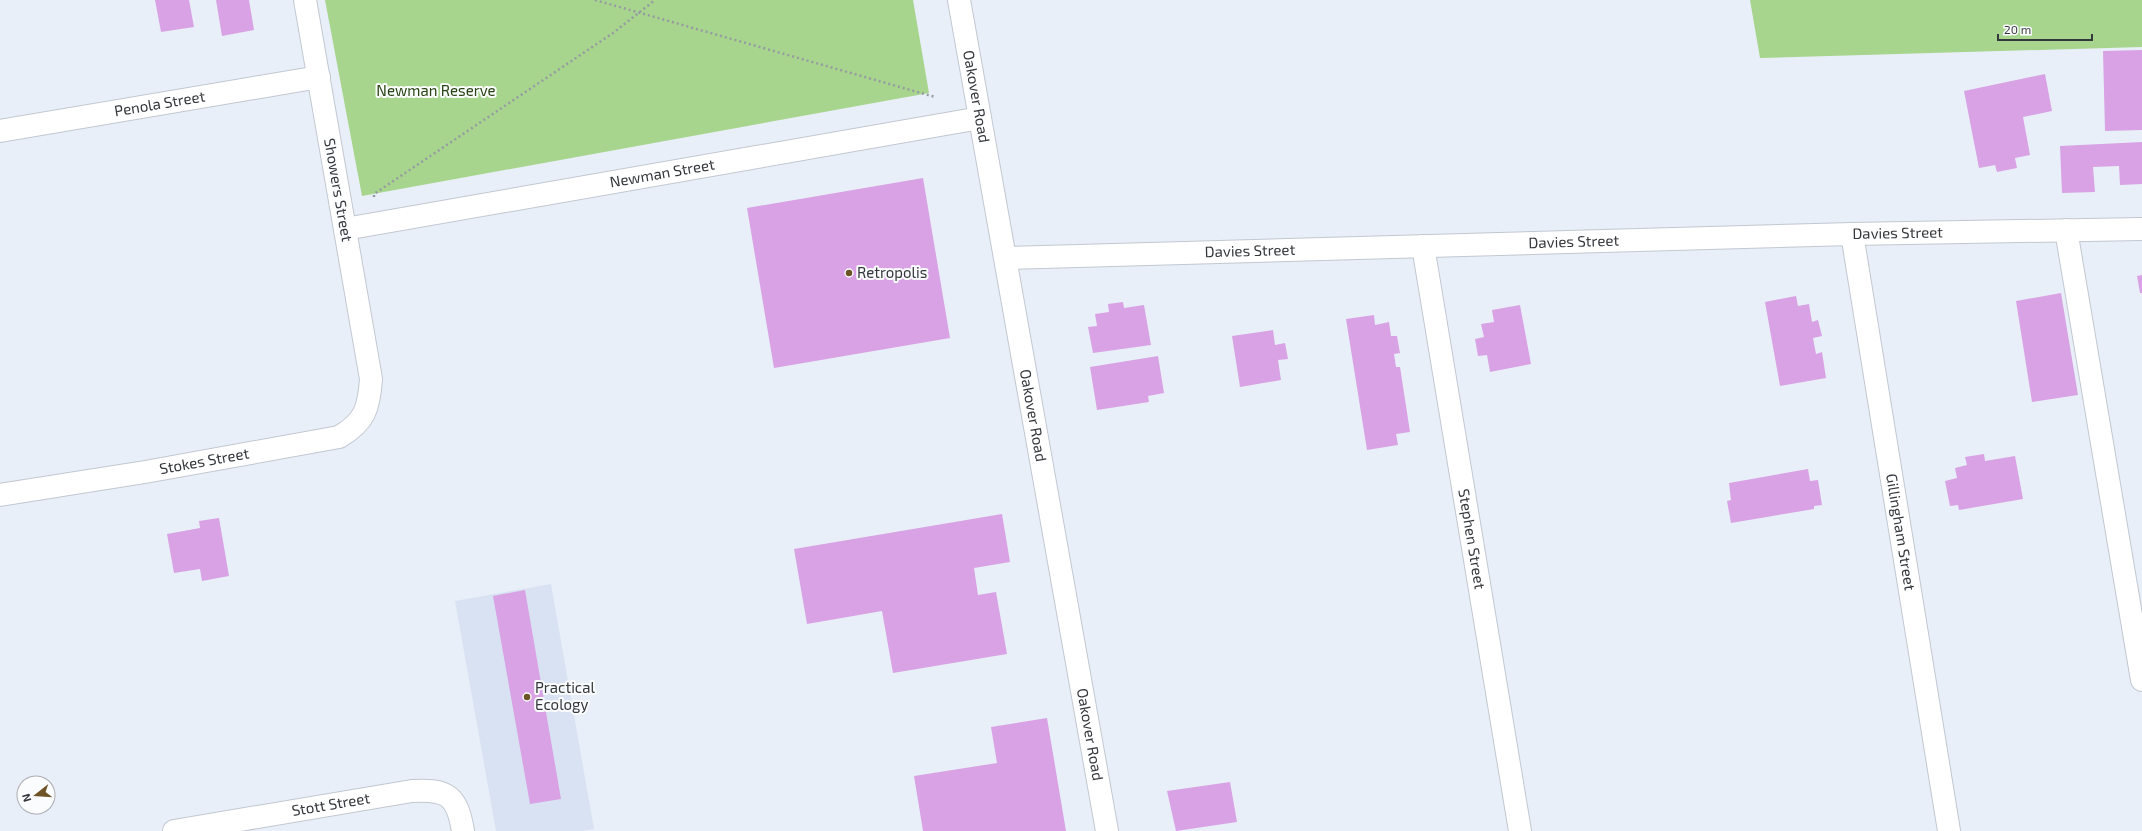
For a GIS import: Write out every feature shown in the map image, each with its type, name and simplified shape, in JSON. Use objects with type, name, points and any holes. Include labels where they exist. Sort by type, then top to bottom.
[{"type":"street","name":"Showers Street","points":[[305,0],[371,380]]},
{"type":"street","name":"Oakover Road","points":[[959,0],[1107,831]]},
{"type":"street","name":"Penola Street","points":[[0,131],[319,77]]},
{"type":"street","name":"Newman Street","points":[[345,229],[980,118]]},
{"type":"street","name":"Davies Street","points":[[1006,258],[1852,234],[2142,229]]},
{"type":"street","points":[[2066,230],[2142,680]]},
{"type":"street","name":"Gillingham Street","points":[[1852,234],[1949,831]]},
{"type":"street","name":"Stephen Street","points":[[1423,246],[1520,831]]},
{"type":"street","name":"Stokes Street","points":[[0,495],[146,472],[339,437],[354,428],[363,416],[370,399],[371,380]]},
{"type":"street","name":"Stott Street","points":[[174,831],[412,791],[434,790],[446,794],[456,804],[461,817],[463,831]]},
{"type":"path","points":[[595,0],[939,98]]},
{"type":"path","points":[[376,223],[373,200],[374,194],[613,33],[655,0]]},
{"type":"shaded area","points":[[551,584],[594,829],[583,831],[496,831],[455,601]]},
{"type":"green space","name":"Newman Reserve","points":[[325,0],[913,0],[929,93],[362,196]]},
{"type":"green space","points":[[1750,0],[2142,0],[2142,47],[1760,58]]},
{"type":"building","points":[[155,0],[189,0],[194,27],[161,32]]},
{"type":"building","points":[[216,0],[249,0],[254,30],[222,36]]},
{"type":"building","points":[[2142,50],[2142,130],[2105,131],[2103,51]]},
{"type":"building","points":[[2045,74],[2052,111],[2023,117],[2030,155],[2015,158],[2017,168],[1997,172],[1995,165],[1979,168],[1964,91]]},
{"type":"building","points":[[2142,142],[2142,184],[2120,185],[2119,166],[2093,167],[2095,192],[2062,193],[2060,146]]},
{"type":"building","name":"Retropolis","points":[[923,178],[950,338],[774,368],[747,208]]},
{"type":"building","points":[[2142,275],[2142,293],[2140,293],[2137,276]]},
{"type":"building","points":[[2061,293],[2078,395],[2032,402],[2016,301]]},
{"type":"building","points":[[1796,296],[1798,306],[1809,304],[1812,322],[1818,320],[1822,336],[1813,338],[1816,354],[1822,352],[1826,378],[1780,386],[1765,302]]},
{"type":"building","points":[[1123,302],[1124,308],[1144,305],[1151,345],[1093,353],[1088,327],[1097,326],[1095,314],[1109,312],[1108,304]]},
{"type":"building","points":[[1520,305],[1531,364],[1490,372],[1487,355],[1478,356],[1475,339],[1484,337],[1481,324],[1494,322],[1492,310]]},
{"type":"building","points":[[1374,315],[1375,325],[1389,322],[1391,336],[1397,336],[1400,353],[1394,354],[1396,367],[1400,367],[1410,432],[1396,434],[1398,445],[1367,450],[1346,319]]},
{"type":"building","points":[[1273,330],[1275,345],[1285,343],[1288,359],[1278,360],[1281,380],[1240,387],[1232,336]]},
{"type":"building","points":[[1158,356],[1164,393],[1148,396],[1149,402],[1097,410],[1090,367]]},
{"type":"building","points":[[1984,454],[1985,461],[2015,456],[2023,499],[1959,510],[1958,505],[1950,506],[1945,481],[1957,478],[1955,468],[1967,465],[1965,457]]},
{"type":"building","points":[[1808,469],[1810,481],[1818,480],[1822,505],[1814,506],[1814,509],[1731,523],[1727,501],[1731,500],[1729,483]]},
{"type":"building","points":[[1002,514],[1010,562],[974,568],[978,595],[996,592],[1007,654],[893,673],[882,611],[807,624],[794,549]]},
{"type":"building","points":[[219,518],[229,576],[202,581],[200,569],[174,573],[167,534],[200,528],[199,521]]},
{"type":"building","name":"Practical Ecology","points":[[525,590],[561,799],[530,804],[493,596]]},
{"type":"building","points":[[1047,718],[1066,831],[923,831],[914,776],[997,763],[991,727]]},
{"type":"building","points":[[1230,782],[1237,822],[1176,831],[1167,791]]},
{"type":"place","name":"Retropolis","points":[[849,273]]},
{"type":"place","name":"Practical Ecology","points":[[527,697]]}]
